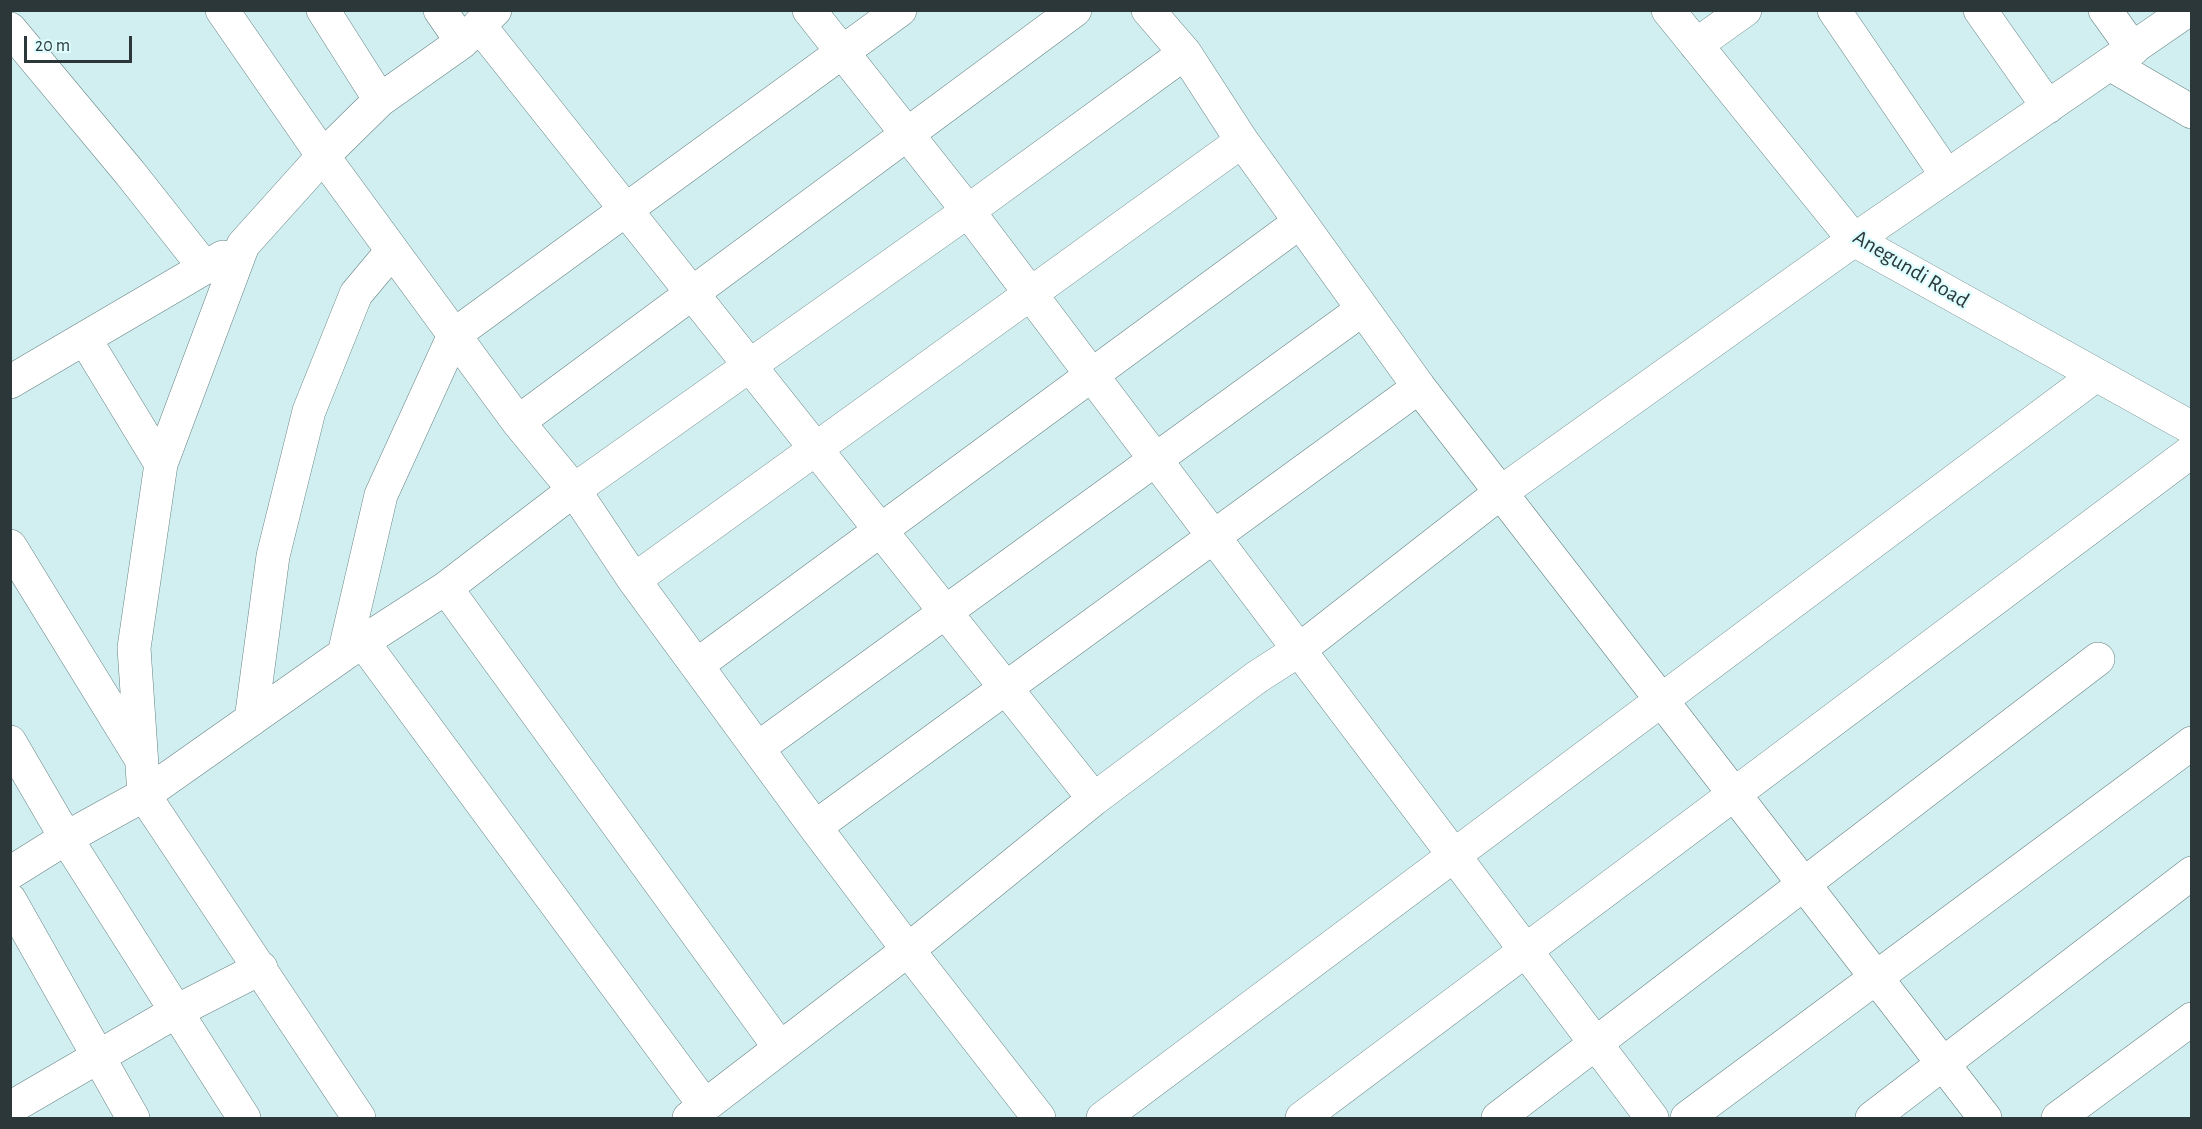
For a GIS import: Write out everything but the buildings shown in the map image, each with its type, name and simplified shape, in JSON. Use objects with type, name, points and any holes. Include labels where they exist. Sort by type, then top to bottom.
[{"type":"street","points":[[222,10],[323,156],[518,422],[574,490],[634,580],[815,827],[1040,1119]]},
{"type":"street","points":[[323,10],[380,100]]},
{"type":"street","points":[[440,10],[479,26],[1094,800]]},
{"type":"street","points":[[809,10],[968,211],[1597,1042],[1652,1119]]},
{"type":"street","points":[[900,10],[454,335],[381,495],[353,648],[697,1113],[908,950],[1094,800],[1257,677],[1299,650],[1500,493],[1854,240],[2188,10]]},
{"type":"street","points":[[518,422],[1075,10]]},
{"type":"street","points":[[1149,10],[1185,53],[1242,141],[1419,387],[1985,1119]]},
{"type":"street","name":"Anegundi Road","points":[[1668,10],[1854,240],[2192,428]]},
{"type":"street","points":[[1696,45],[1745,10]]},
{"type":"street","points":[[1834,10],[1947,177]]},
{"type":"street","points":[[1980,10],[2048,106]]},
{"type":"street","points":[[2105,10],[2122,56],[2192,112]]},
{"type":"street","points":[[10,382],[243,245],[323,156],[380,100],[479,26]]},
{"type":"street","points":[[10,29],[130,173],[205,268]]},
{"type":"street","points":[[10,873],[66,838],[144,795],[353,648],[446,588],[574,490],[968,211],[1185,53]]},
{"type":"street","points":[[634,580],[1242,141]]},
{"type":"street","points":[[697,665],[1300,222]]},
{"type":"street","points":[[243,245],[161,464],[134,648],[144,795],[261,968],[359,1119]]},
{"type":"street","points":[[251,720],[273,556],[309,411],[356,294],[392,251]]},
{"type":"street","points":[[758,748],[1363,309]]},
{"type":"street","points":[[85,339],[161,464]]},
{"type":"street","points":[[1103,1119],[2096,375]]},
{"type":"street","points":[[815,827],[1419,387]]},
{"type":"street","points":[[1302,1119],[2192,451]]},
{"type":"street","points":[[10,546],[142,760]]},
{"type":"street","points":[[446,588],[780,1048]]},
{"type":"street","points":[[1498,1119],[2098,659]]},
{"type":"street","points":[[10,742],[66,838],[244,1119]]},
{"type":"street","points":[[1687,1119],[2192,743]]},
{"type":"street","points":[[1872,1119],[2192,873]]},
{"type":"street","points":[[10,900],[133,1119]]},
{"type":"street","points":[[18,1103],[177,1011],[261,968]]},
{"type":"street","points":[[2058,1119],[2192,1019]]}]
